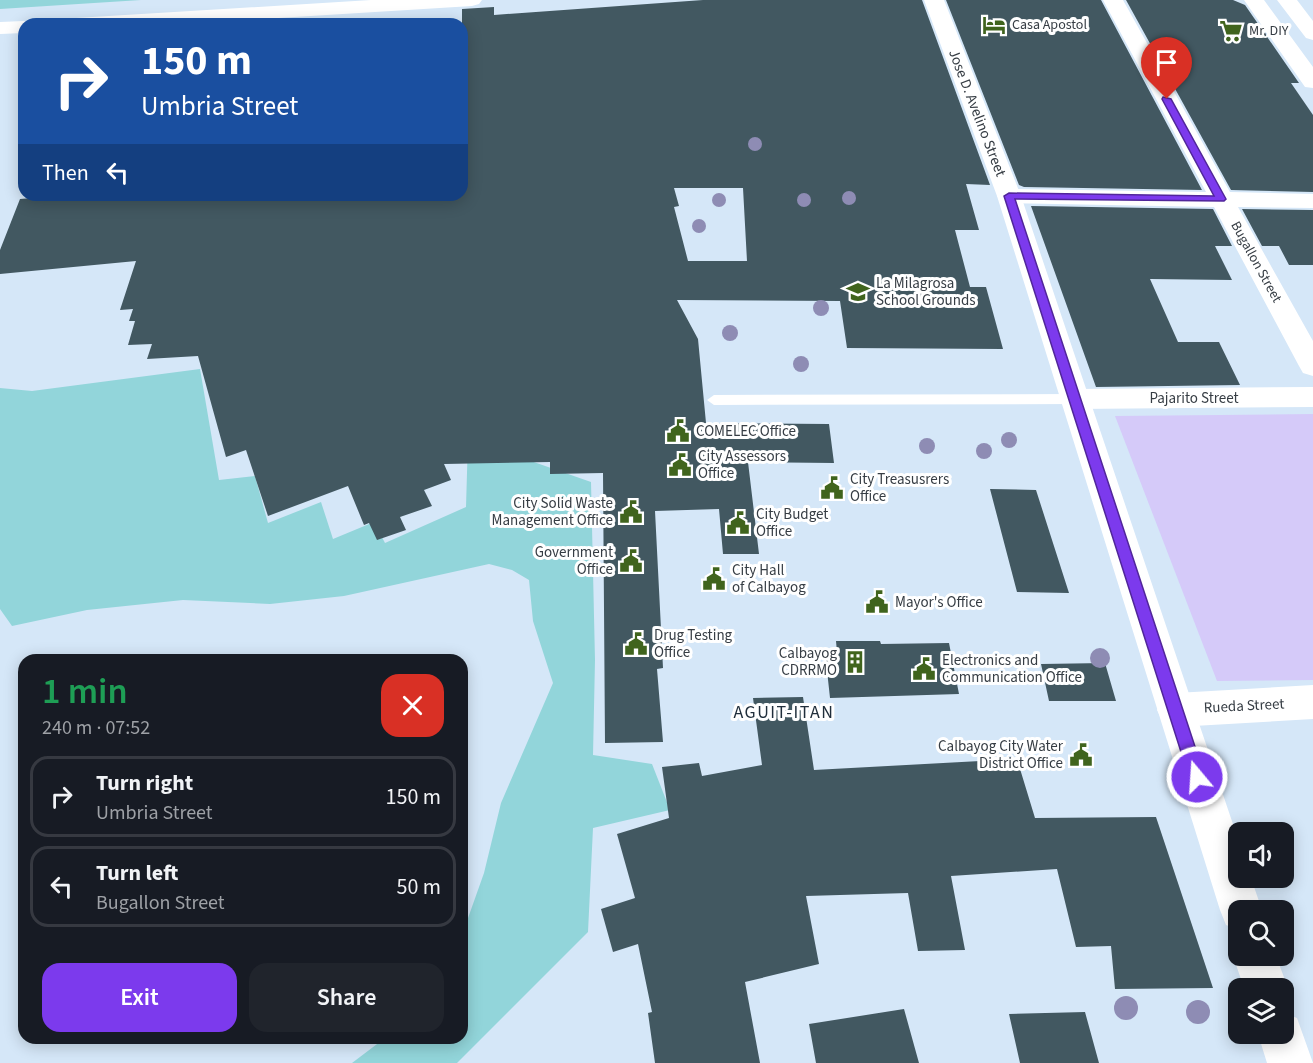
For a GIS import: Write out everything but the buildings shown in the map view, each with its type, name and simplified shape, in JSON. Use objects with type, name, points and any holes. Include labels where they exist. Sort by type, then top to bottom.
[{"type":"main road","points":[[259,18],[472,0]]},
{"type":"main road","name":"Jose D. Avelino Street","points":[[934,0],[1009,196],[1238,900]]},
{"type":"main road","points":[[0,28],[18,27]]},
{"type":"main road","name":"Rueda Street","points":[[1176,710],[1313,702]]},
{"type":"main road","points":[[1284,1044],[1290,1063]]},
{"type":"street","name":"Bugallon Street","points":[[1113,0],[1313,366]]},
{"type":"street","points":[[1254,0],[1313,82]]},
{"type":"street","points":[[1287,0],[1313,34]]},
{"type":"street","points":[[1009,196],[1313,201]]},
{"type":"street","name":"Pajarito Street","points":[[1075,399],[1313,397]]},
{"type":"lane","points":[[714,400],[1075,399]]},
{"type":"shaded area","points":[[0,0],[141,0],[0,9]]},
{"type":"shaded area","points":[[200,369],[219,480],[255,476],[268,523],[321,502],[333,539],[374,522],[385,543],[466,507],[468,439],[591,482],[595,660],[593,755],[652,764],[670,810],[593,828],[588,932],[457,1063],[352,1063],[377,1044],[468,1044],[468,918],[484,873],[501,803],[553,683],[533,621],[529,580],[512,570],[489,564],[344,596],[270,604],[183,600],[87,610],[12,626],[0,609],[0,388],[32,391]]},
{"type":"shaded area","points":[[1313,414],[1313,680],[1217,681],[1115,416]]},
{"type":"place","name":"Casa Apostol","points":[[994,25]]},
{"type":"place","name":"Mr. DIY","points":[[1231,31]]},
{"type":"place","name":"La Milagrosa School Grounds","points":[[858,292]]},
{"type":"place","name":"COMELEC Office","points":[[678,431]]},
{"type":"place","name":"City Assessors Office","points":[[680,465]]},
{"type":"place","name":"City Treasusrers Office","points":[[832,488]]},
{"type":"place","name":"City Solid Waste Management Office","points":[[631,512]]},
{"type":"place","name":"City Budget Office","points":[[738,523]]},
{"type":"place","name":"Government Office","points":[[631,561]]},
{"type":"place","name":"City Hall of Calbayog","points":[[714,579]]},
{"type":"place","name":"Mayor's Office","points":[[877,602]]},
{"type":"place","name":"Drug Testing Office","points":[[636,644]]},
{"type":"place","name":"Calbayog CDRRMO","points":[[855,662]]},
{"type":"place","name":"Electronics and Communication Office","points":[[924,669]]},
{"type":"place","name":"Calbayog City Water District Office","points":[[1081,755]]},
{"type":"district","name":"AGUIT-ITAN","points":[[784,712]]},
{"type":"route","points":[[1167,99],[1221,199],[1009,196],[1197,777]]}]
